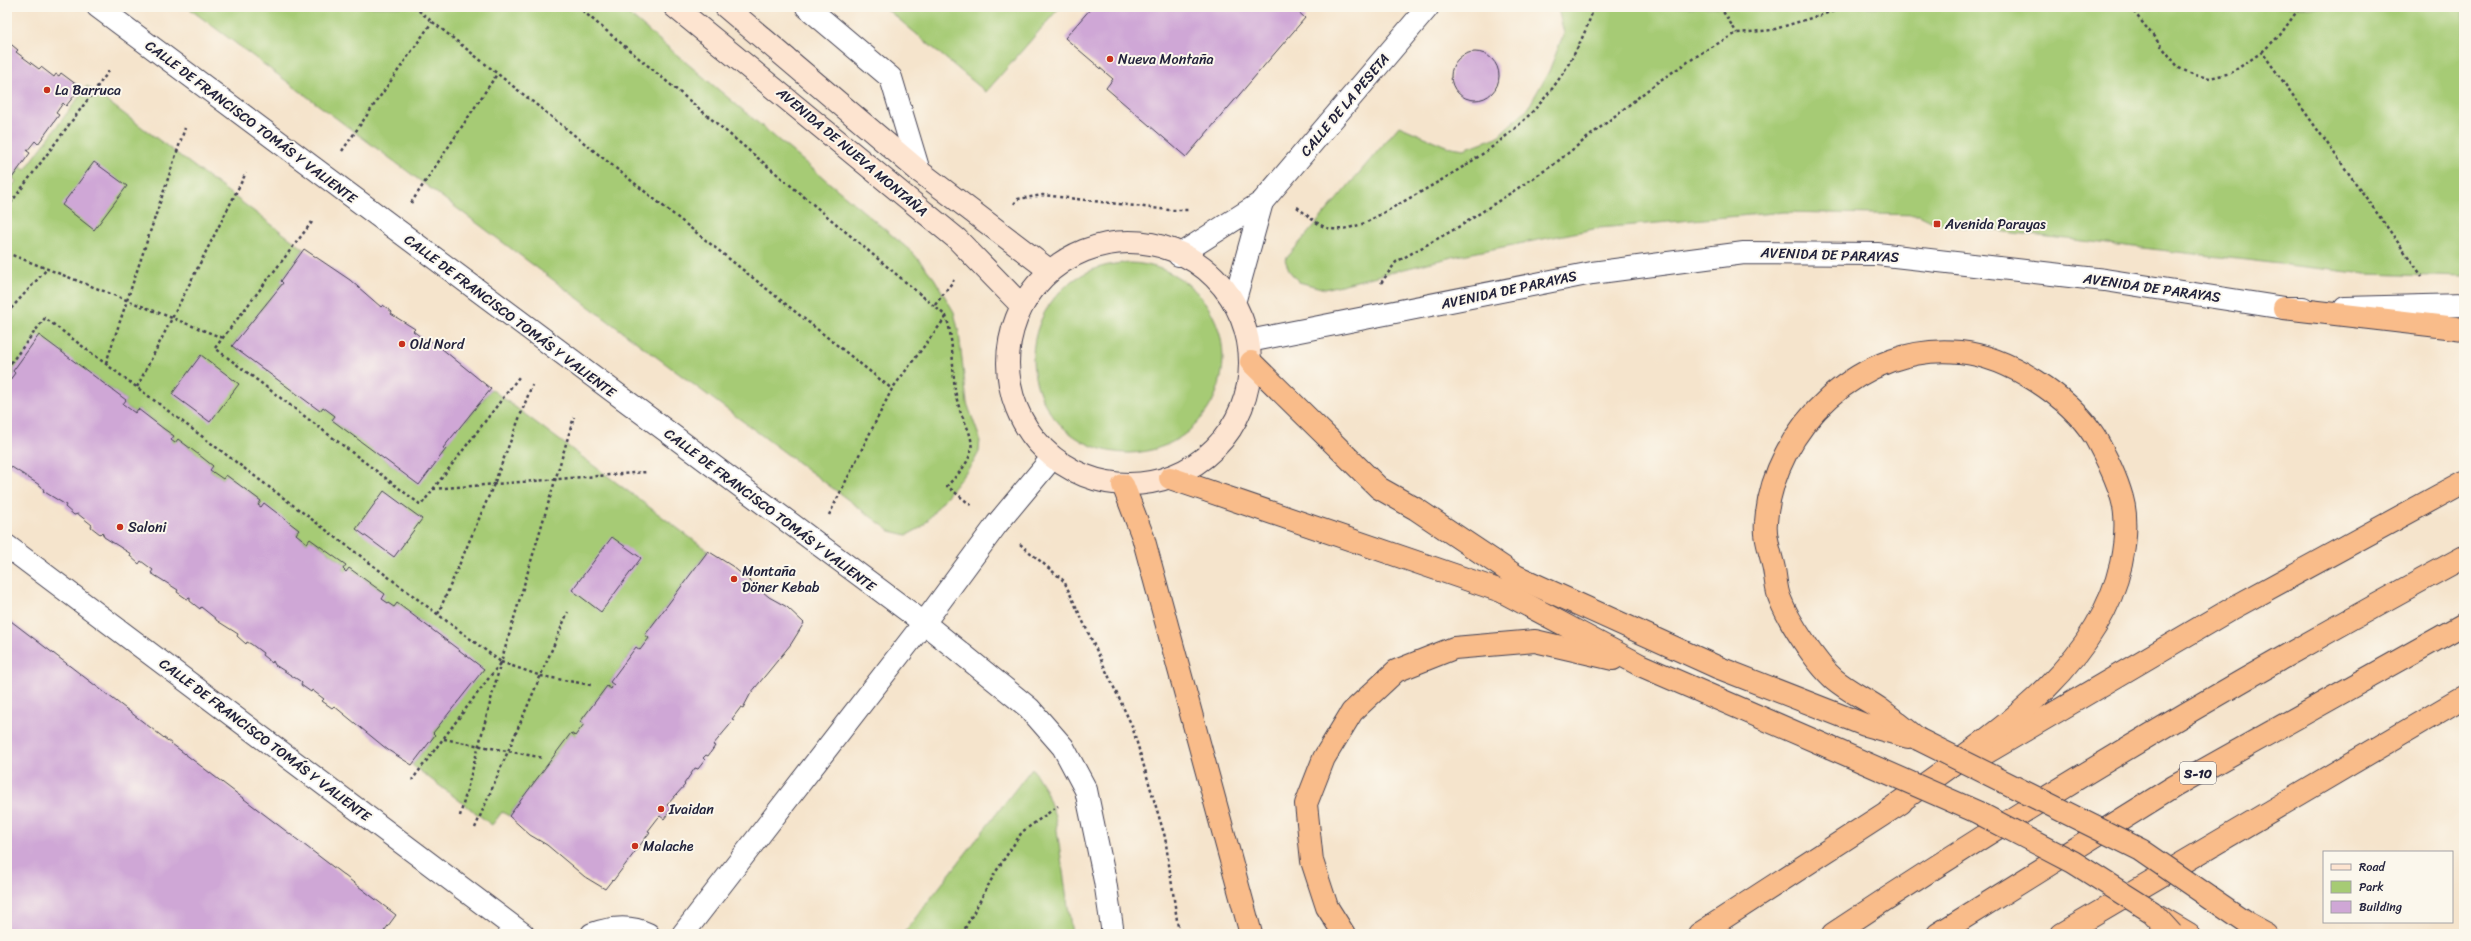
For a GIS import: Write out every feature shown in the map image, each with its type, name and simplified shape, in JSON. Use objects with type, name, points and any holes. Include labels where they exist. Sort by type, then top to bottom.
[{"type":"highway","points":[[2284,308],[2464,329]]},
{"type":"highway","points":[[1250,352],[1379,488],[1416,510],[1516,576],[1717,667],[1865,725],[1918,739],[2141,850],[2252,929],[2267,934]]},
{"type":"highway","points":[[1889,810],[2018,714],[2060,674],[2091,633],[2115,591],[2125,546],[2123,501],[2109,461],[2084,421],[2058,397],[2030,377],[1996,361],[1961,352],[1928,353],[1899,358],[1875,368],[1848,383],[1820,406],[1796,434],[1779,465],[1769,497],[1765,526],[1779,599],[1811,653],[1834,679],[1880,709],[1918,739]]},
{"type":"highway","points":[[1170,478],[1501,591],[1640,665],[1977,812],[2073,862],[2189,934]]},
{"type":"highway","points":[[1699,934],[1889,810],[2233,608],[2464,482]]},
{"type":"highway","points":[[1123,485],[1143,537],[1251,934]]},
{"type":"highway","points":[[1833,934],[1931,869],[2132,745],[2339,625],[2464,557]]},
{"type":"highway","name":"S-10","points":[[1938,934],[2175,786],[2464,624]]},
{"type":"highway","points":[[1344,934],[1327,907],[1312,861],[1306,804],[1324,758],[1352,712],[1396,671],[1454,648],[1535,641],[1640,665]]},
{"type":"highway","points":[[2062,934],[2464,697]]},
{"type":"highway","points":[[2428,718],[2464,710]]},
{"type":"highway","points":[[2152,912],[2172,934]]},
{"type":"main road","name":"AVENIDA DE NUEVA MONTAÑA","points":[[675,7],[957,240],[1021,305]]},
{"type":"main road","name":"AVENIDA DE NUEVA MONTAÑA","points":[[726,7],[919,171],[1049,270]]},
{"type":"main road","points":[[1147,242],[1179,255],[1210,273],[1234,303],[1250,352],[1244,405],[1225,439],[1206,458],[1170,478],[1123,485],[1080,475],[1052,458],[1017,412],[1007,375],[1010,332],[1021,305],[1049,270],[1100,244],[1147,242]]},
{"type":"street","name":"CALLE DE FRANCISCO TOMÁS Y VALIENTE","points":[[98,7],[924,623],[1029,708],[1063,747],[1086,790],[1105,881],[1113,934]]},
{"type":"street","name":"AVENIDA DE NUEVA MONTAÑA","points":[[807,7],[891,78],[919,171]]},
{"type":"street","name":"CALLE DE LA PESETA","points":[[1179,255],[1262,202],[1428,7]]},
{"type":"street","name":"CALLE DE LA PESETA","points":[[1234,303],[1262,202]]},
{"type":"street","name":"AVENIDA DE PARAYAS","points":[[1250,352],[1592,273],[1744,253],[1877,254],[2105,280],[2284,308],[2462,305]]},
{"type":"street","points":[[683,934],[924,623],[997,524],[1052,458]]},
{"type":"street","name":"CALLE DE FRANCISCO TOMÁS Y VALIENTE","points":[[7,546],[523,934]]},
{"type":"street","points":[[592,934],[608,928],[640,930],[648,934]]},
{"type":"path","points":[[414,7],[892,389]]},
{"type":"path","points":[[578,7],[935,305],[946,316],[951,331],[958,407],[970,432],[971,450],[967,462],[947,486],[997,524],[1064,581],[1132,726],[1165,837],[1179,934]]},
{"type":"path","points":[[1296,206],[1319,225],[1333,230],[1348,229],[1364,223],[1466,166],[1517,128],[1554,88],[1573,60],[1594,7]]},
{"type":"path","points":[[1720,7],[1737,34]]},
{"type":"path","points":[[1381,283],[1396,262],[1462,225],[1552,165],[1659,81],[1706,50],[1737,34],[1772,30],[1847,7]]},
{"type":"path","points":[[2130,7],[2179,68],[2194,75],[2210,78],[2231,73],[2262,52],[2280,35],[2300,7]]},
{"type":"path","points":[[325,176],[432,22]]},
{"type":"path","points":[[2262,52],[2423,277]]},
{"type":"path","points":[[7,208],[109,71]]},
{"type":"path","points":[[394,229],[497,74]]},
{"type":"path","points":[[106,363],[185,128]]},
{"type":"path","points":[[137,387],[246,173]]},
{"type":"path","points":[[1018,199],[1042,195],[1169,210],[1196,211]]},
{"type":"path","points":[[312,222],[215,348],[421,505],[519,377]]},
{"type":"path","points":[[7,253],[223,338]]},
{"type":"path","points":[[7,313],[47,269]]},
{"type":"path","points":[[935,305],[955,280]]},
{"type":"path","points":[[828,517],[892,389],[946,316]]},
{"type":"path","points":[[7,368],[45,318],[502,662],[541,676],[591,685]]},
{"type":"path","points":[[438,614],[494,484],[532,385]]},
{"type":"path","points":[[460,816],[478,745],[574,417]]},
{"type":"path","points":[[433,489],[647,472]]},
{"type":"path","points":[[475,828],[568,612]]},
{"type":"path","points":[[412,780],[502,662]]},
{"type":"path","points":[[444,738],[544,758]]},
{"type":"path","points":[[962,934],[995,873],[1022,832],[1045,813],[1062,803]]},
{"type":"green space","points":[[187,7],[620,7],[913,253],[934,278],[954,312],[959,333],[967,403],[980,439],[979,452],[973,463],[922,527],[907,535],[890,531]]},
{"type":"green space","points":[[884,7],[1060,7],[986,92]]},
{"type":"green space","points":[[1555,7],[2464,7],[2464,277],[2366,274],[1937,224],[1919,215],[1785,212],[1599,228],[1452,257],[1325,289],[1299,282],[1290,272],[1285,260],[1399,126],[1446,146],[1464,149],[1497,137],[1528,108],[1549,71],[1564,33],[1559,13]]},
{"type":"green space","points":[[87,86],[304,249],[281,281],[283,283],[232,346],[323,407],[335,416],[332,420],[406,475],[445,449],[443,448],[465,419],[467,420],[491,389],[708,551],[645,635],[649,638],[640,650],[636,647],[610,682],[614,685],[611,689],[607,686],[580,721],[584,725],[575,736],[571,733],[509,816],[502,812],[492,825],[412,765],[435,735],[433,733],[483,669],[397,603],[394,607],[382,599],[385,594],[349,568],[346,572],[343,569],[346,565],[311,539],[307,543],[296,534],[299,530],[258,505],[261,501],[226,475],[223,479],[210,470],[213,466],[178,439],[175,443],[171,440],[174,436],[138,409],[135,413],[123,404],[126,400],[91,374],[30,349],[13,371],[15,373],[7,384],[7,193],[16,181],[12,178],[21,167],[25,170]]},
{"type":"green space","points":[[1119,263],[1137,263],[1156,267],[1173,274],[1188,284],[1202,298],[1212,313],[1219,330],[1223,349],[1223,367],[1219,386],[1212,403],[1202,418],[1188,432],[1173,442],[1156,449],[1137,453],[1119,453],[1100,449],[1083,442],[1068,432],[1054,418],[1044,403],[1037,386],[1033,367],[1033,349],[1037,330],[1044,313],[1054,298],[1068,284],[1083,274],[1100,267]]},
{"type":"green space","points":[[1032,768],[1045,789],[1055,816],[1072,934],[903,934]]},
{"type":"building","points":[[1092,7],[1293,7],[1305,18],[1186,157],[1106,88],[1113,79],[1065,38]]},
{"type":"building","points":[[7,41],[18,50],[16,52],[39,69],[41,67],[54,77],[56,74],[59,76],[61,73],[77,85],[75,88],[78,91],[66,106],[63,103],[56,113],[59,115],[38,144],[35,141],[27,151],[30,153],[7,185]]},
{"type":"building","points":[[1475,52],[1484,54],[1492,59],[1497,67],[1499,76],[1497,85],[1492,93],[1484,98],[1475,100],[1466,98],[1458,93],[1453,85],[1451,76],[1453,67],[1458,59],[1466,54]]},
{"type":"building","points":[[94,162],[127,186],[94,230],[62,205]]},
{"type":"building","points":[[304,249],[350,280],[381,307],[383,305],[392,312],[391,314],[415,329],[413,331],[429,343],[431,341],[441,348],[491,389],[443,448],[446,449],[419,485],[332,420],[335,416],[323,407],[320,411],[232,346],[283,283],[281,281]]},
{"type":"building","points":[[39,335],[126,400],[123,404],[135,413],[138,409],[174,436],[171,440],[175,443],[178,439],[203,458],[213,466],[210,470],[223,479],[226,475],[261,501],[258,505],[261,507],[264,503],[299,530],[296,534],[307,543],[310,539],[346,565],[343,569],[346,572],[349,568],[385,594],[382,599],[394,607],[397,603],[484,669],[433,733],[435,735],[412,765],[388,750],[334,706],[332,708],[322,701],[324,699],[312,690],[311,692],[301,685],[302,683],[300,681],[275,665],[273,661],[272,663],[262,655],[263,653],[251,644],[247,642],[246,644],[237,636],[238,634],[216,620],[201,607],[200,609],[190,601],[190,598],[187,599],[177,592],[178,590],[151,573],[153,570],[141,561],[139,564],[130,556],[131,554],[104,537],[102,532],[100,534],[91,527],[92,525],[78,514],[74,515],[65,507],[66,505],[43,491],[44,490],[41,486],[7,464],[7,384],[15,373],[13,371]]},
{"type":"building","points":[[201,355],[239,384],[210,422],[172,394]]},
{"type":"building","points":[[384,491],[422,519],[394,557],[356,529]]},
{"type":"building","points":[[612,537],[641,558],[601,612],[572,590]]},
{"type":"building","points":[[708,551],[732,566],[769,597],[787,607],[804,623],[791,644],[751,693],[743,708],[741,707],[732,719],[734,720],[713,745],[715,746],[708,756],[706,755],[703,758],[705,760],[698,769],[695,768],[684,784],[685,785],[667,805],[672,808],[664,819],[660,816],[658,818],[648,831],[650,832],[613,881],[612,880],[605,889],[585,877],[547,845],[530,835],[509,816],[571,733],[575,736],[584,724],[580,722],[607,686],[611,689],[614,685],[610,682],[636,647],[640,650],[649,638],[645,635]]},
{"type":"building","points":[[7,618],[396,915],[382,934],[7,934]]},
{"type":"place","name":"Nueva Montaña","points":[[1110,59]]},
{"type":"place","name":"La Barruca","points":[[47,90]]},
{"type":"place","name":"Avenida Parayas","points":[[1937,224]]},
{"type":"place","name":"Old Nord","points":[[402,344]]},
{"type":"place","name":"Saloni","points":[[120,527]]},
{"type":"place","name":"Montaña Döner Kebab","points":[[734,579]]},
{"type":"place","name":"Ivaidan","points":[[661,809]]},
{"type":"place","name":"Malache","points":[[635,846]]}]
